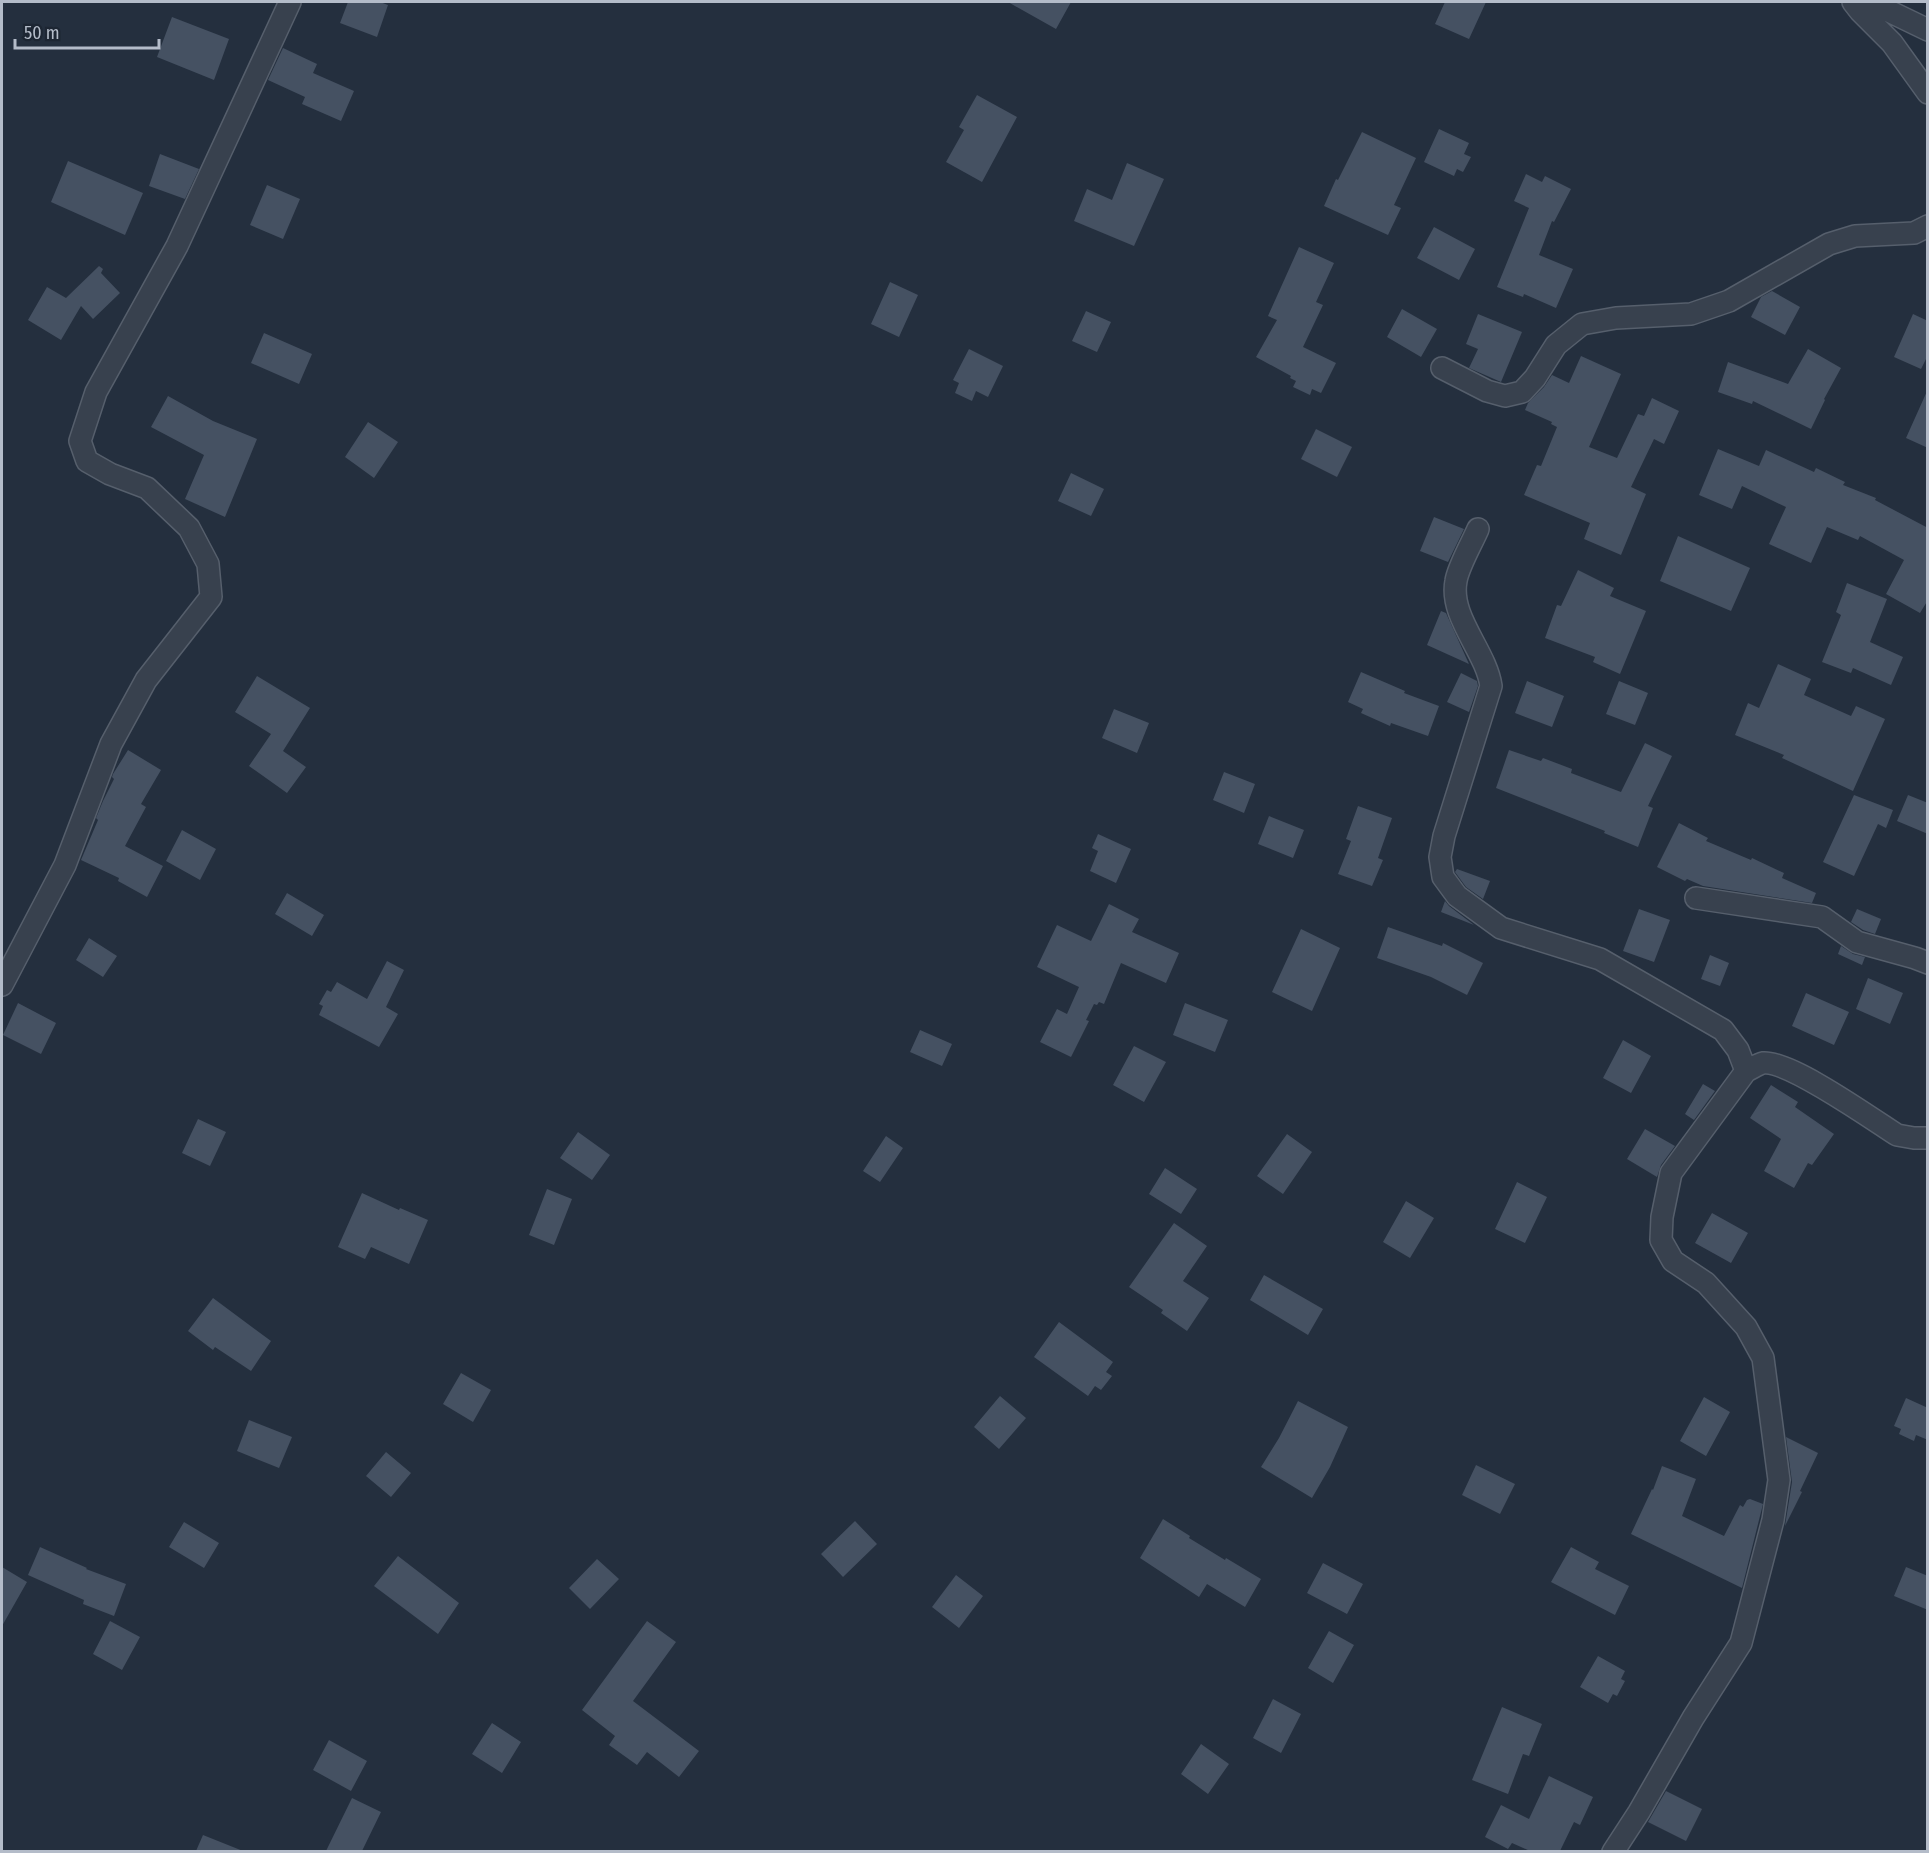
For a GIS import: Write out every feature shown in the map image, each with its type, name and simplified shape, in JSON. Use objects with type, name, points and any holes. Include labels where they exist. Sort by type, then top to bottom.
[{"type":"street","points":[[2,985],[64,865],[111,744],[146,680],[212,597],[208,564],[189,528],[147,488],[110,474],[87,461],[80,441],[96,392],[177,246],[290,2]]},
{"type":"street","points":[[1853,2],[1892,43],[1928,93]]},
{"type":"street","points":[[1870,2],[1928,30]]},
{"type":"street","points":[[1442,368],[1486,391],[1505,396],[1522,392],[1535,378],[1556,345],[1582,324],[1616,318],[1691,314],[1729,301],[1829,244],[1855,236],[1914,233],[1928,226]]},
{"type":"street","points":[[1478,529],[1456,582],[1458,612],[1489,672],[1491,686],[1444,836],[1440,857],[1443,877],[1457,896],[1501,928],[1600,959],[1723,1030],[1738,1050],[1746,1071]]},
{"type":"street","points":[[1696,898],[1822,917],[1857,942],[1928,963]]},
{"type":"street","points":[[1612,1851],[1639,1812],[1693,1718],[1741,1643],[1773,1520],[1779,1480],[1763,1358],[1746,1327],[1706,1283],[1673,1261],[1661,1240],[1662,1217],[1671,1173],[1746,1071],[1762,1063],[1779,1065],[1802,1077],[1897,1135],[1928,1138]]},
{"type":"building","points":[[348,2],[380,2],[388,5],[377,37],[340,23]]},
{"type":"building","points":[[1008,2],[1071,2],[1056,29]]},
{"type":"building","points":[[1445,2],[1486,2],[1469,39],[1435,24]]},
{"type":"building","points":[[172,17],[229,39],[214,80],[157,57]]},
{"type":"building","points":[[283,48],[317,64],[313,73],[354,91],[341,121],[302,104],[305,97],[268,80]]},
{"type":"building","points":[[977,95],[1017,117],[982,182],[946,162],[964,130],[959,127]]},
{"type":"building","points":[[1439,129],[1469,143],[1464,154],[1471,157],[1463,172],[1457,169],[1454,176],[1424,162]]},
{"type":"building","points":[[1362,132],[1416,158],[1394,205],[1401,208],[1388,235],[1324,206]]},
{"type":"building","points":[[160,154],[199,169],[185,199],[149,186]]},
{"type":"building","points":[[68,161],[143,193],[125,235],[51,202]]},
{"type":"building","points":[[1127,163],[1164,179],[1134,246],[1074,221],[1087,189],[1112,200]]},
{"type":"building","points":[[1526,174],[1542,182],[1545,176],[1571,189],[1554,222],[1552,221],[1539,255],[1573,269],[1556,308],[1524,294],[1523,297],[1497,287],[1529,208],[1514,201]]},
{"type":"building","points":[[267,185],[300,199],[283,239],[250,225]]},
{"type":"building","points":[[1434,227],[1475,249],[1459,280],[1417,258]]},
{"type":"building","points":[[1299,247],[1334,263],[1316,302],[1323,305],[1303,347],[1336,363],[1321,393],[1312,389],[1310,395],[1293,387],[1296,381],[1290,378],[1291,376],[1256,357],[1277,320],[1268,316]]},
{"type":"building","points":[[99,266],[103,269],[101,273],[120,293],[93,319],[81,306],[61,340],[28,320],[47,287],[66,298]]},
{"type":"building","points":[[890,282],[918,295],[899,337],[871,324]]},
{"type":"building","points":[[1772,291],[1800,307],[1785,335],[1751,317],[1761,297]]},
{"type":"building","points":[[1402,309],[1437,329],[1421,357],[1387,337]]},
{"type":"building","points":[[1086,311],[1111,322],[1097,352],[1072,341]]},
{"type":"building","points":[[1478,314],[1522,332],[1501,382],[1469,368],[1478,349],[1466,344]]},
{"type":"building","points":[[1913,314],[1928,321],[1928,355],[1921,369],[1894,357]]},
{"type":"building","points":[[264,333],[312,354],[299,384],[251,363]]},
{"type":"building","points":[[969,349],[1003,366],[988,397],[976,391],[972,401],[955,393],[959,383],[953,380]]},
{"type":"building","points":[[1808,349],[1841,368],[1811,429],[1753,401],[1752,404],[1718,392],[1728,362],[1788,384]]},
{"type":"building","points":[[1581,356],[1621,374],[1589,447],[1617,458],[1638,414],[1644,416],[1652,398],[1679,411],[1664,444],[1654,439],[1631,487],[1646,494],[1621,555],[1584,539],[1590,523],[1524,495],[1537,465],[1541,466],[1557,427],[1551,424],[1552,422],[1525,410],[1528,403],[1552,375],[1569,383]]},
{"type":"building","points":[[1928,389],[1928,448],[1906,438]]},
{"type":"building","points":[[168,396],[213,421],[257,439],[225,517],[185,499],[204,455],[151,427]]},
{"type":"building","points":[[368,422],[398,442],[374,478],[345,457]]},
{"type":"building","points":[[1316,429],[1352,447],[1337,477],[1301,459]]},
{"type":"building","points":[[1718,449],[1759,466],[1766,450],[1814,472],[1816,468],[1845,482],[1843,485],[1876,498],[1875,500],[1928,528],[1928,600],[1920,613],[1886,594],[1904,560],[1860,536],[1858,540],[1827,527],[1811,563],[1769,544],[1786,507],[1742,486],[1732,509],[1699,495]]},
{"type":"building","points":[[1071,473],[1104,489],[1091,516],[1058,501]]},
{"type":"building","points":[[1434,517],[1464,529],[1448,562],[1420,551]]},
{"type":"building","points":[[1678,536],[1750,568],[1731,611],[1660,581]]},
{"type":"building","points":[[1578,570],[1614,588],[1610,596],[1646,611],[1620,674],[1593,662],[1595,657],[1545,638],[1557,605],[1561,606]]},
{"type":"building","points":[[1847,583],[1887,599],[1870,642],[1903,657],[1891,685],[1853,668],[1851,673],[1822,662],[1841,615],[1836,612]]},
{"type":"building","points":[[1441,611],[1446,613],[1469,664],[1427,645]]},
{"type":"building","points":[[1778,664],[1811,679],[1804,695],[1851,716],[1856,706],[1885,719],[1853,791],[1782,758],[1784,755],[1735,735],[1748,703],[1759,708]]},
{"type":"building","points":[[1361,672],[1405,691],[1404,693],[1439,706],[1428,736],[1391,723],[1390,726],[1361,713],[1363,709],[1348,702]]},
{"type":"building","points":[[1461,673],[1477,681],[1478,686],[1469,712],[1447,702]]},
{"type":"building","points":[[257,676],[310,708],[283,751],[306,767],[287,793],[249,766],[271,734],[235,712]]},
{"type":"building","points":[[1527,681],[1564,696],[1552,727],[1515,713]]},
{"type":"building","points":[[1619,681],[1648,693],[1635,725],[1606,714]]},
{"type":"building","points":[[1114,709],[1149,723],[1137,753],[1102,738]]},
{"type":"building","points":[[1645,743],[1672,756],[1648,806],[1653,808],[1638,847],[1604,833],[1605,831],[1496,788],[1509,750],[1541,761],[1543,758],[1572,769],[1571,773],[1621,792]]},
{"type":"building","points":[[128,750],[161,770],[141,804],[146,807],[125,846],[163,866],[147,897],[118,881],[119,878],[81,860],[98,820],[96,818],[114,779],[113,774]]},
{"type":"building","points":[[1224,772],[1255,784],[1244,813],[1213,800]]},
{"type":"building","points":[[1854,795],[1893,810],[1886,828],[1878,824],[1854,876],[1823,862]]},
{"type":"building","points":[[1908,795],[1928,803],[1928,834],[1897,821]]},
{"type":"building","points":[[1358,806],[1392,818],[1378,858],[1383,860],[1372,886],[1338,874],[1351,841],[1346,839]]},
{"type":"building","points":[[1269,816],[1304,830],[1293,858],[1258,844]]},
{"type":"building","points":[[1679,823],[1708,838],[1706,841],[1784,873],[1782,878],[1816,893],[1812,903],[1703,886],[1687,879],[1685,881],[1657,867]]},
{"type":"building","points":[[182,830],[216,849],[200,880],[166,861]]},
{"type":"building","points":[[1098,834],[1131,849],[1116,883],[1090,871],[1098,851],[1092,848]]},
{"type":"building","points":[[1457,869],[1490,881],[1483,899],[1466,887],[1455,872]]},
{"type":"building","points":[[287,893],[324,915],[312,936],[275,914]]},
{"type":"building","points":[[1445,901],[1449,906],[1474,925],[1441,912]]},
{"type":"building","points":[[1109,904],[1139,919],[1132,932],[1179,953],[1166,983],[1121,963],[1104,1004],[1099,1002],[1097,1005],[1094,1004],[1086,1020],[1089,1021],[1071,1057],[1040,1042],[1057,1009],[1067,1014],[1079,987],[1037,967],[1057,925],[1091,941]]},
{"type":"building","points":[[1639,909],[1670,920],[1654,962],[1623,951]]},
{"type":"building","points":[[1857,909],[1881,919],[1875,934],[1851,922]]},
{"type":"building","points":[[1388,927],[1442,946],[1443,943],[1483,963],[1467,995],[1431,977],[1377,958]]},
{"type":"building","points":[[1301,929],[1340,948],[1312,1011],[1272,992]]},
{"type":"building","points":[[89,938],[117,956],[103,977],[76,960]]},
{"type":"building","points":[[1841,946],[1853,954],[1865,957],[1862,965],[1838,954]]},
{"type":"building","points":[[1710,955],[1729,963],[1720,986],[1701,979]]},
{"type":"building","points":[[387,961],[404,970],[386,1007],[398,1014],[379,1047],[319,1015],[323,1006],[319,1004],[327,990],[331,992],[337,982],[367,999]]},
{"type":"building","points":[[1868,978],[1903,993],[1890,1024],[1856,1009]]},
{"type":"building","points":[[1806,993],[1849,1012],[1834,1045],[1792,1026]]},
{"type":"building","points":[[18,1003],[56,1023],[41,1054],[3,1035]]},
{"type":"building","points":[[1185,1003],[1228,1020],[1215,1052],[1173,1035]]},
{"type":"building","points":[[920,1030],[952,1044],[942,1066],[910,1052]]},
{"type":"building","points":[[1623,1040],[1651,1056],[1631,1093],[1603,1078]]},
{"type":"building","points":[[1134,1046],[1166,1062],[1144,1102],[1113,1085]]},
{"type":"building","points":[[1703,1084],[1715,1091],[1694,1120],[1685,1114]]},
{"type":"building","points":[[1771,1085],[1798,1102],[1795,1107],[1834,1134],[1812,1165],[1808,1163],[1794,1188],[1764,1171],[1781,1139],[1750,1118]]},
{"type":"building","points":[[198,1119],[226,1132],[210,1166],[182,1153]]},
{"type":"building","points":[[1645,1129],[1675,1146],[1661,1165],[1657,1177],[1627,1159]]},
{"type":"building","points":[[578,1132],[610,1155],[592,1180],[560,1158]]},
{"type":"building","points":[[1287,1134],[1312,1152],[1283,1194],[1257,1176]]},
{"type":"building","points":[[886,1136],[903,1148],[880,1182],[863,1171]]},
{"type":"building","points":[[1165,1168],[1197,1189],[1181,1214],[1149,1194]]},
{"type":"building","points":[[1517,1182],[1547,1197],[1525,1243],[1495,1229]]},
{"type":"building","points":[[547,1189],[572,1199],[554,1245],[529,1235]]},
{"type":"building","points":[[362,1193],[428,1220],[409,1264],[371,1247],[365,1259],[338,1247]]},
{"type":"building","points":[[1406,1201],[1434,1218],[1410,1258],[1383,1242]]},
{"type":"building","points":[[1712,1213],[1748,1233],[1731,1263],[1695,1243]]},
{"type":"building","points":[[1174,1223],[1207,1246],[1183,1281],[1209,1298],[1187,1331],[1161,1313],[1163,1310],[1129,1287]]},
{"type":"building","points":[[1264,1275],[1323,1309],[1308,1335],[1250,1300]]},
{"type":"building","points":[[213,1298],[271,1341],[251,1371],[215,1347],[213,1350],[188,1331]]},
{"type":"building","points":[[1059,1322],[1113,1362],[1106,1372],[1112,1376],[1101,1390],[1095,1386],[1088,1396],[1034,1357]]},
{"type":"building","points":[[461,1373],[491,1390],[473,1422],[443,1404]]},
{"type":"building","points":[[1000,1396],[1026,1418],[999,1449],[974,1427]]},
{"type":"building","points":[[1704,1397],[1730,1412],[1706,1456],[1680,1441]]},
{"type":"building","points":[[1906,1398],[1928,1408],[1928,1440],[1916,1435],[1914,1441],[1899,1434],[1901,1429],[1894,1426]]},
{"type":"building","points":[[1298,1401],[1348,1427],[1330,1467],[1312,1498],[1261,1467]]},
{"type":"building","points":[[249,1420],[292,1437],[279,1468],[237,1451]]},
{"type":"building","points":[[1786,1437],[1818,1453],[1785,1526],[1792,1482]]},
{"type":"building","points":[[386,1452],[411,1473],[391,1497],[366,1476]]},
{"type":"building","points":[[1476,1465],[1515,1484],[1500,1514],[1462,1495]]},
{"type":"building","points":[[1662,1466],[1696,1479],[1682,1516],[1724,1536],[1740,1505],[1743,1507],[1750,1499],[1763,1504],[1742,1588],[1631,1534]]},
{"type":"building","points":[[1163,1519],[1190,1536],[1189,1538],[1261,1579],[1245,1607],[1207,1584],[1199,1597],[1140,1558]]},
{"type":"building","points":[[855,1521],[877,1544],[843,1577],[821,1554]]},
{"type":"building","points":[[184,1522],[219,1543],[204,1568],[169,1547]]},
{"type":"building","points":[[40,1547],[86,1569],[126,1584],[114,1616],[83,1604],[84,1600],[28,1575]]},
{"type":"building","points":[[1571,1547],[1599,1562],[1595,1569],[1629,1586],[1615,1615],[1551,1582]]},
{"type":"building","points":[[398,1556],[459,1603],[438,1634],[374,1586]]},
{"type":"building","points":[[597,1559],[619,1579],[590,1609],[569,1588]]},
{"type":"building","points":[[1323,1563],[1363,1584],[1347,1614],[1307,1593]]},
{"type":"building","points":[[2,1567],[27,1582],[2,1626]]},
{"type":"building","points":[[1906,1567],[1928,1576],[1928,1610],[1894,1596]]},
{"type":"building","points":[[956,1575],[983,1596],[959,1628],[932,1607]]},
{"type":"building","points":[[110,1621],[140,1637],[122,1670],[93,1654]]},
{"type":"building","points":[[647,1621],[676,1642],[633,1701],[699,1751],[679,1777],[647,1752],[637,1765],[609,1745],[615,1736],[582,1710]]},
{"type":"building","points":[[1329,1631],[1354,1645],[1333,1683],[1308,1668]]},
{"type":"building","points":[[1598,1656],[1625,1671],[1621,1679],[1625,1681],[1617,1696],[1613,1694],[1608,1703],[1580,1687]]},
{"type":"building","points":[[1273,1699],[1301,1714],[1281,1753],[1253,1738]]},
{"type":"building","points":[[1502,1707],[1542,1724],[1529,1756],[1523,1754],[1508,1794],[1472,1780]]},
{"type":"building","points":[[492,1723],[521,1742],[502,1773],[472,1754]]},
{"type":"building","points":[[329,1740],[367,1761],[351,1791],[313,1770]]},
{"type":"building","points":[[1201,1744],[1229,1764],[1208,1794],[1181,1774]]},
{"type":"building","points":[[1549,1776],[1593,1797],[1580,1825],[1574,1822],[1560,1851],[1530,1851],[1512,1843],[1508,1849],[1485,1837],[1501,1805],[1529,1819]]},
{"type":"building","points":[[1666,1791],[1702,1809],[1686,1841],[1648,1822]]},
{"type":"building","points":[[352,1798],[381,1812],[362,1851],[326,1851]]},
{"type":"building","points":[[203,1835],[243,1851],[196,1851]]}]
